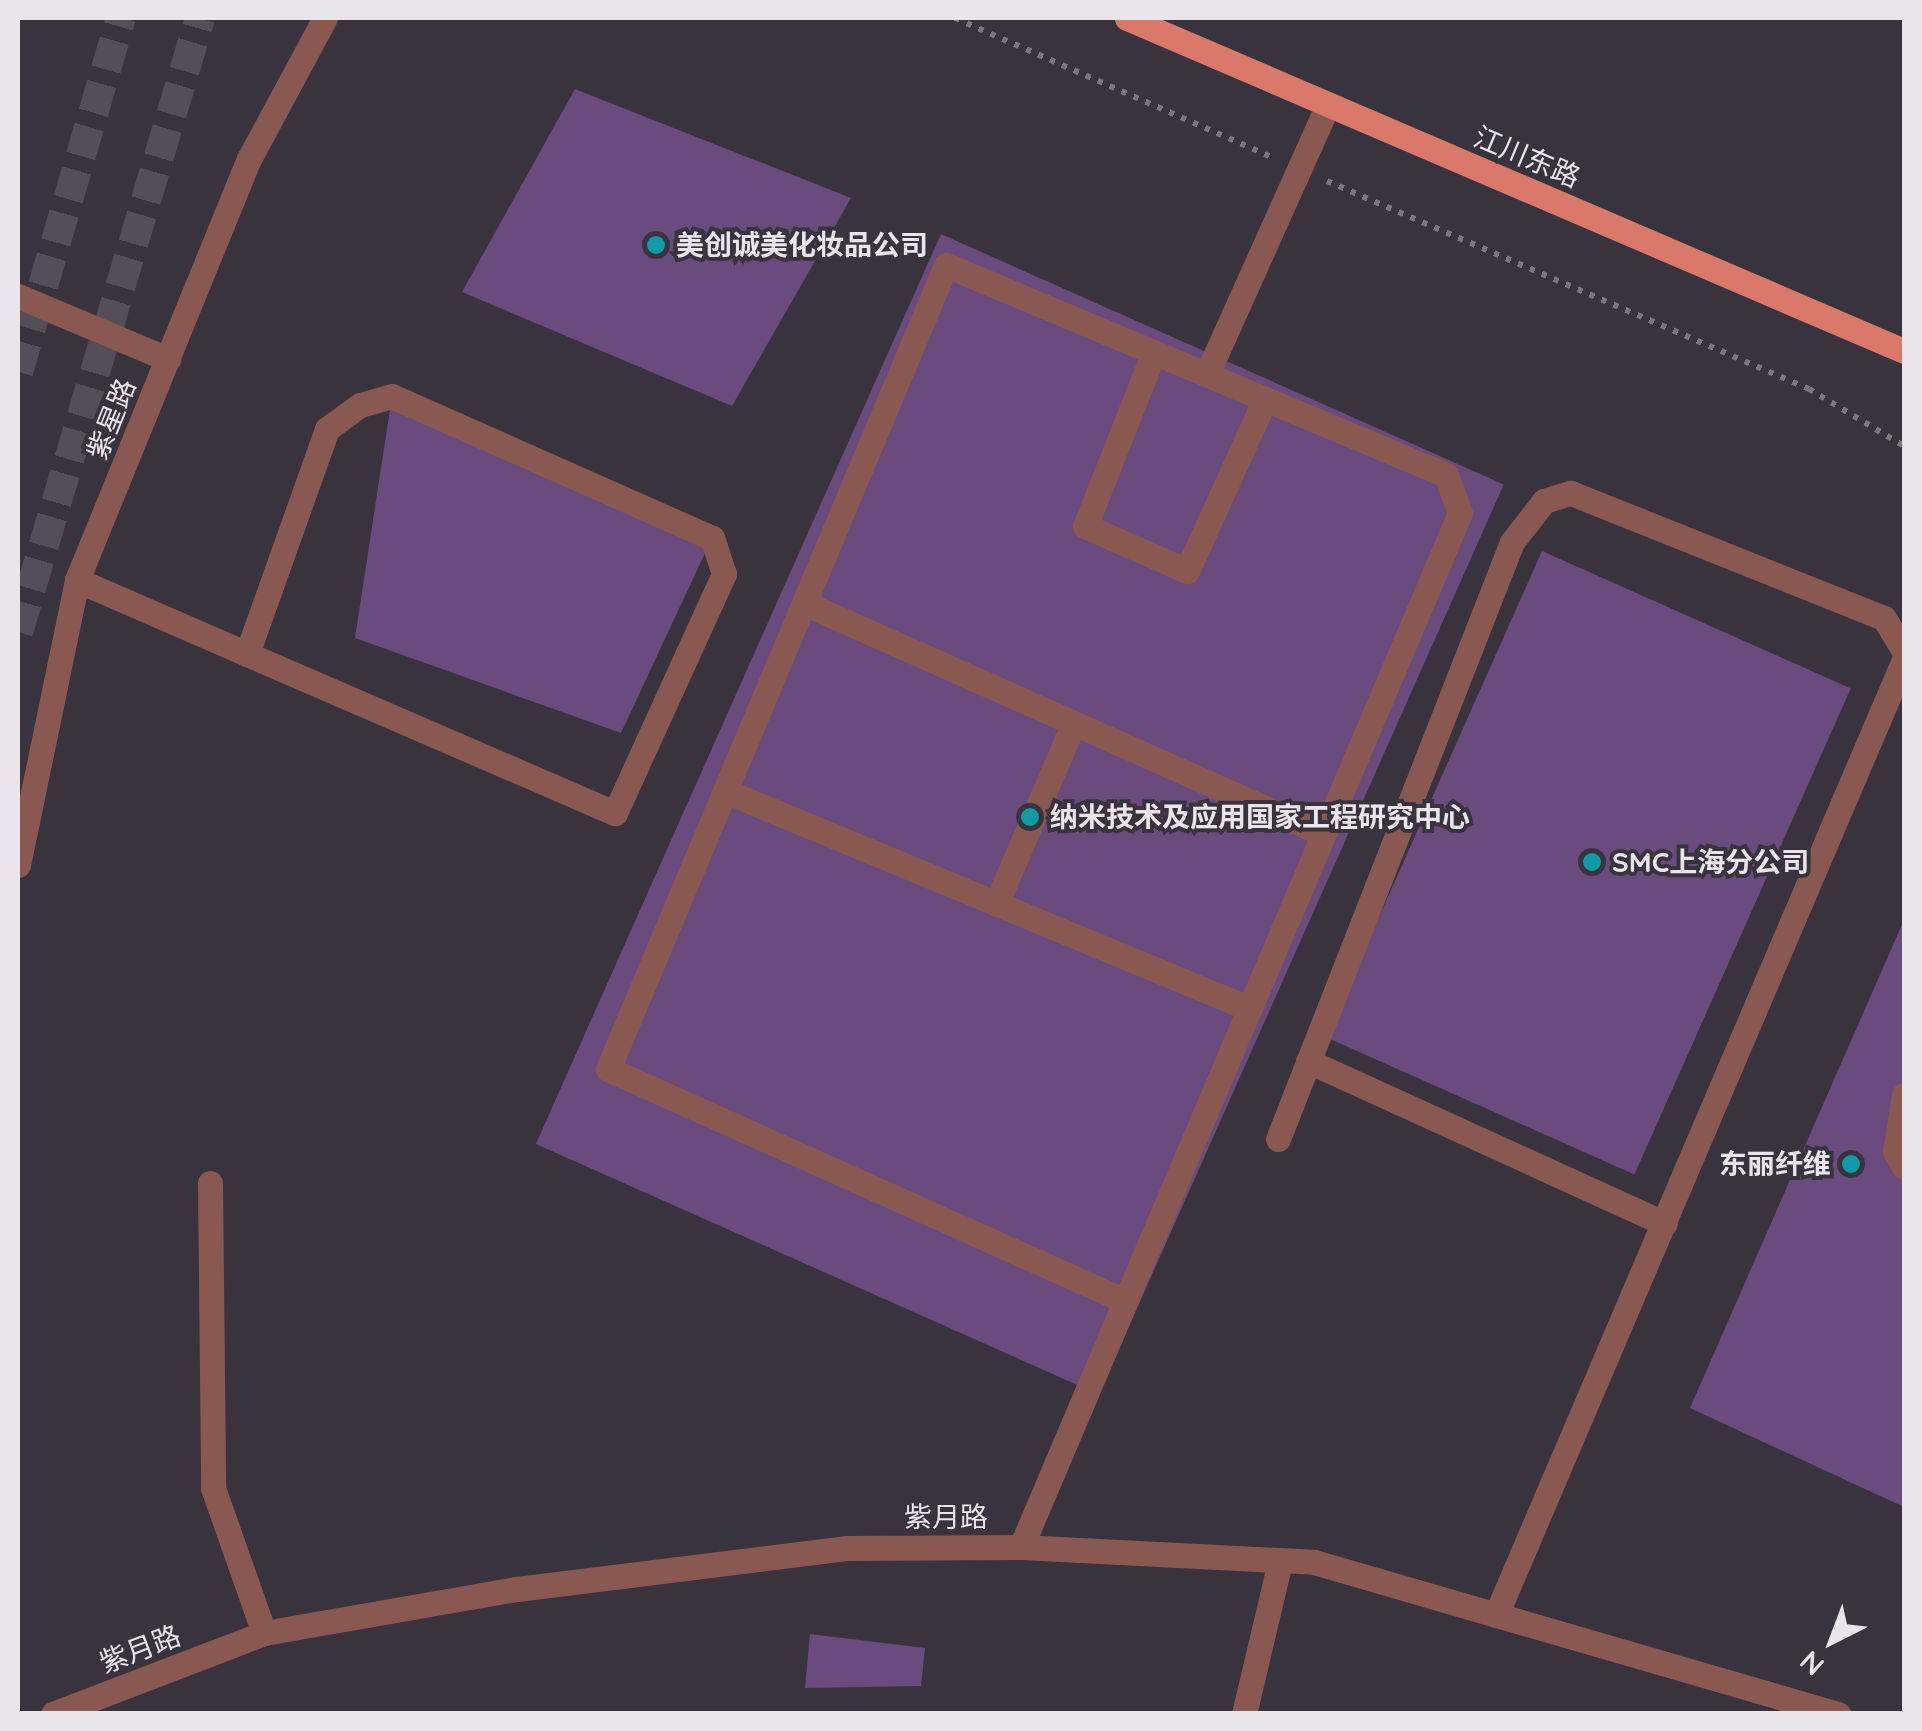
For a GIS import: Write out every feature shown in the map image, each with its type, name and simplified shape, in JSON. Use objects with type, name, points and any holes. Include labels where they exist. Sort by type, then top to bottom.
[{"type":"main road","name":"江川东路","points":[[1127,18],[1904,352]]},
{"type":"street","name":"紫星路","points":[[18,865],[77,580],[250,159],[325,18]]},
{"type":"street","points":[[1207,374],[1328,105]]},
{"type":"street","points":[[1020,1547],[1460,513],[1446,475],[946,265],[608,1069],[1123,1300]]},
{"type":"street","points":[[18,296],[168,359]]},
{"type":"street","points":[[1154,352],[1085,526],[1187,571],[1265,398]]},
{"type":"street","points":[[77,580],[247,654],[616,813],[724,574],[712,538],[392,396],[360,405],[327,429],[247,654]]},
{"type":"street","points":[[1278,1139],[1512,542],[1544,501],[1572,493],[1884,618],[1904,651]]},
{"type":"street","points":[[804,602],[1323,834]]},
{"type":"street","points":[[1496,1615],[1904,660]]},
{"type":"street","points":[[996,904],[1074,722]]},
{"type":"street","points":[[725,791],[1248,1008]]},
{"type":"street","points":[[1308,1061],[1664,1224]]},
{"type":"street","points":[[1904,1094],[1896,1151],[1904,1167]]},
{"type":"street","points":[[210,1183],[213,1488],[264,1634]]},
{"type":"street","name":"紫月路","points":[[54,1714],[264,1634],[517,1589],[847,1548],[1020,1547],[1314,1562],[1838,1714]]},
{"type":"street","points":[[1244,1714],[1280,1562]]},
{"type":"path","points":[[955,18],[1809,388],[1904,446]]},
{"type":"building","name":"美创诚美化妆品公司","points":[[575,89],[851,198],[732,406],[462,292]]},
{"type":"building","name":"纳米技术及应用国家工程研究中心","points":[[941,234],[1504,485],[1099,1394],[536,1144]]},
{"type":"building","points":[[392,396],[712,538],[621,733],[355,638]]},
{"type":"building","name":"SMC上海分公司","points":[[1542,551],[1851,688],[1634,1174],[1326,1037]]},
{"type":"building","name":"东丽纤维","points":[[1904,920],[1904,1507],[1690,1408]]},
{"type":"building","points":[[810,1634],[925,1648],[921,1686],[805,1688]]},
{"type":"tunnel","points":[[18,372],[121,18]]},
{"type":"tunnel","points":[[18,632],[200,18]]},
{"type":"place","name":"美创诚美化妆品公司","points":[[656,245]]},
{"type":"place","name":"纳米技术及应用国家工程研究中心","points":[[1030,817]]},
{"type":"place","name":"SMC上海分公司","points":[[1592,862]]},
{"type":"place","name":"东丽纤维","points":[[1851,1164]]}]
